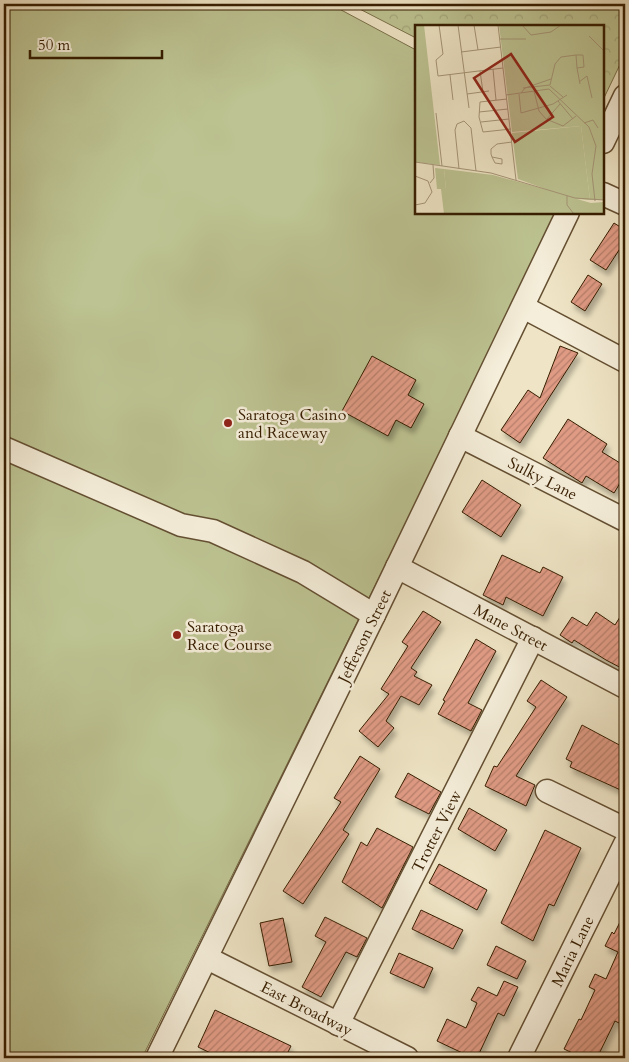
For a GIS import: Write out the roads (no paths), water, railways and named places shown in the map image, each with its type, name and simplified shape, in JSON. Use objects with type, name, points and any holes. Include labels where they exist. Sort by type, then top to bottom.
[{"type":"street","points":[[604,140],[625,96]]},
{"type":"street","points":[[604,194],[625,204]]},
{"type":"street","name":"Jefferson Street","points":[[157,1058],[374,615],[567,214]]},
{"type":"street","points":[[523,307],[625,361]]},
{"type":"street","name":"Sulky Lane","points":[[460,436],[625,520]]},
{"type":"street","points":[[4,448],[181,525],[213,531],[303,572],[374,615]]},
{"type":"street","name":"Mane Street","points":[[397,567],[625,687]]},
{"type":"street","name":"Trotter View","points":[[338,1024],[533,638]]},
{"type":"street","points":[[547,791],[625,829]]},
{"type":"street","name":"Maria Lane","points":[[519,1058],[625,844]]},
{"type":"street","name":"East Broadway","points":[[207,958],[407,1058]]},
{"type":"place","name":"Saratoga Casino and Raceway","points":[[228,423]]},
{"type":"place","name":"Saratoga Race Course","points":[[177,635]]}]
